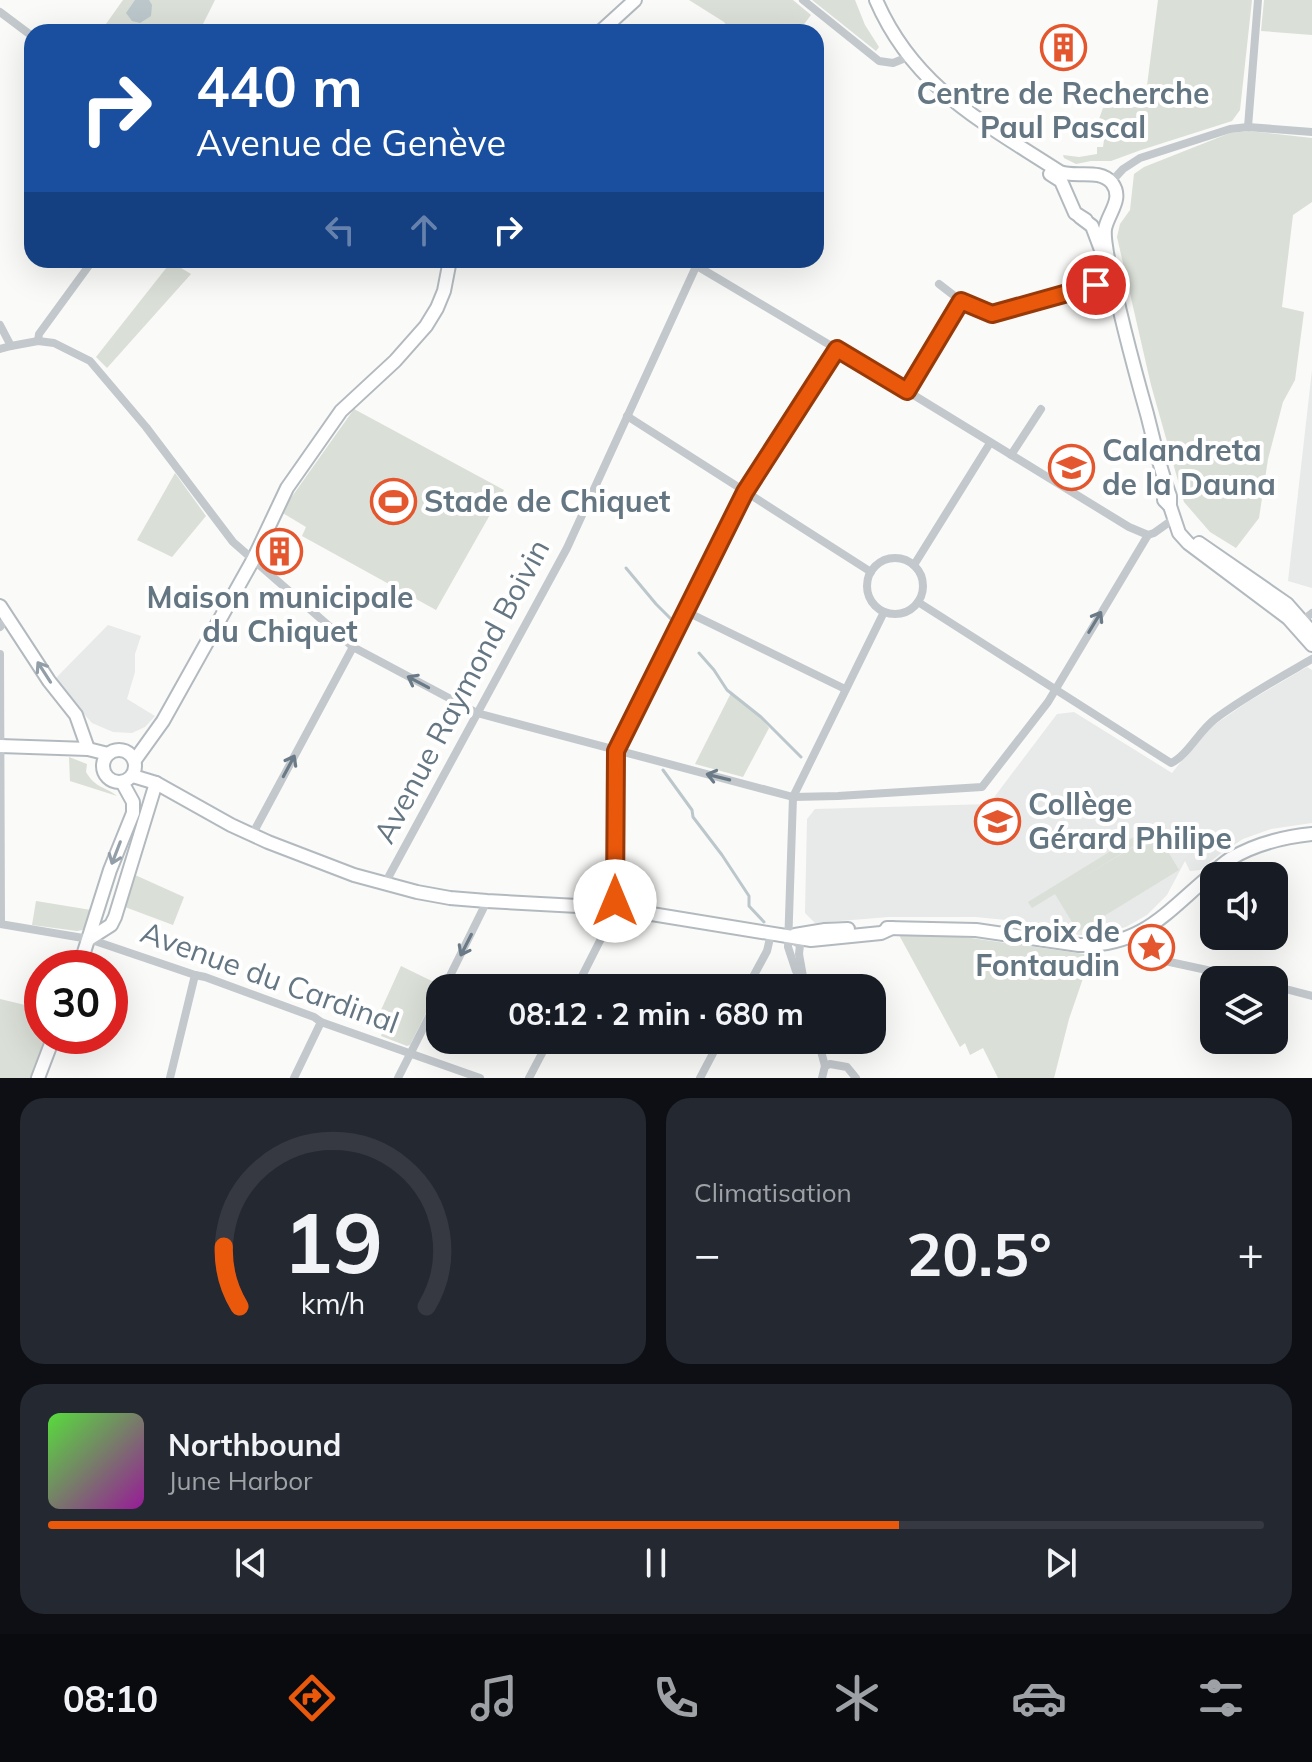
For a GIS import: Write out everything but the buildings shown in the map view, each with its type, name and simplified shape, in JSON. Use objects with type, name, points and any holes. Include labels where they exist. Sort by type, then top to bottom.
[{"type":"main road","points":[[609,24],[635,0]]},
{"type":"main road","points":[[870,0],[903,59],[925,84],[947,104],[1061,181],[1075,213],[1092,226],[1095,233],[1163,499],[1203,547],[1307,617],[1312,633]]},
{"type":"main road","points":[[876,0],[889,28],[907,55],[950,99],[1060,172],[1072,176],[1099,175],[1111,182],[1116,200],[1105,231],[1110,268],[1179,533],[1288,618],[1312,645]]},
{"type":"main road","points":[[1070,201],[1073,186],[1085,175]]},
{"type":"main road","points":[[1080,217],[1100,220],[1111,212]]},
{"type":"main road","points":[[143,822],[141,800],[131,773],[149,738],[163,721],[253,560],[287,488],[341,411],[395,361],[426,326],[444,291],[448,268]]},
{"type":"main road","points":[[0,606],[4,622],[76,715],[88,749]]},
{"type":"main road","points":[[106,760],[115,750],[124,750],[149,738]]},
{"type":"main road","points":[[1,746],[57,747],[106,760]]},
{"type":"main road","points":[[72,750],[88,749],[106,760],[109,778],[131,773],[156,783],[252,835],[354,875],[386,884],[439,896],[615,908],[788,936],[875,926],[976,930],[1087,946],[1114,943],[1130,938],[1155,923],[1227,861],[1268,842],[1312,834]]},
{"type":"main road","points":[[85,950],[110,870],[133,813],[131,754],[124,750]]},
{"type":"main road","points":[[89,939],[111,925],[115,917],[156,783]]},
{"type":"main road","points":[[38,1078],[47,1054]]},
{"type":"street","points":[[803,0],[879,61],[893,63],[903,59]]},
{"type":"street","points":[[1248,127],[1258,0]]},
{"type":"street","points":[[0,12],[24,30]]},
{"type":"street","points":[[1111,182],[1140,158],[1222,131],[1248,127],[1312,132]]},
{"type":"street","points":[[38,341],[39,334],[87,268]]},
{"type":"street","name":"Avenue Raymond Boivin","points":[[386,884],[567,548],[696,268]]},
{"type":"street","points":[[706,268],[1129,527],[1148,535]]},
{"type":"street","points":[[939,284],[961,301],[992,314],[1107,283]]},
{"type":"street","points":[[907,391],[961,301]]},
{"type":"street","points":[[0,325],[11,346]]},
{"type":"street","points":[[0,349],[38,341],[54,343],[90,361],[146,427],[233,542],[353,647],[477,713],[793,797],[982,787],[1048,702],[1148,535],[1172,512]]},
{"type":"street","points":[[583,974],[615,908],[616,751],[745,492],[837,349]]},
{"type":"street","points":[[1011,455],[1041,409]]},
{"type":"street","points":[[627,416],[871,572]]},
{"type":"street","points":[[914,565],[990,443]]},
{"type":"street","points":[[891,559],[906,560],[914,565],[923,581],[922,593],[912,609],[893,614],[874,606],[867,581],[871,572],[891,559]]},
{"type":"street","points":[[918,602],[1171,763],[1179,759],[1211,722],[1246,697],[1312,659]]},
{"type":"street","points":[[685,611],[845,689]]},
{"type":"street","points":[[802,974],[800,945],[788,936],[793,797],[884,612]]},
{"type":"street","points":[[252,835],[353,647]]},
{"type":"street","points":[[0,654],[0,924]]},
{"type":"street","points":[[451,974],[487,901]]},
{"type":"street","name":"Avenue du Cardinal","points":[[0,924],[89,939],[205,977],[480,1078]]},
{"type":"street","points":[[755,974],[767,951],[771,934]]},
{"type":"street","points":[[1130,938],[1142,956],[1200,969]]},
{"type":"street","points":[[170,1078],[195,975]]},
{"type":"street","points":[[1288,990],[1312,996]]},
{"type":"street","points":[[294,1078],[321,1022]]},
{"type":"street","points":[[398,1078],[426,1023]]},
{"type":"street","points":[[529,1078],[542,1054]]},
{"type":"street","points":[[700,1078],[713,1054]]},
{"type":"street","points":[[822,1054],[825,1066],[822,1078]]},
{"type":"street","points":[[825,1066],[847,1067],[856,1078]]},
{"type":"shaded area","points":[[123,0],[215,0],[203,24],[106,24]]},
{"type":"shaded area","points":[[135,0],[149,0],[152,5],[151,16],[140,23],[132,21],[126,13]]},
{"type":"shaded area","points":[[689,0],[793,0],[811,15],[804,24],[724,22]]},
{"type":"shaded area","points":[[812,0],[855,0],[865,25],[879,47],[876,51]]},
{"type":"shaded area","points":[[1158,0],[1252,0],[1240,110],[1232,121],[1111,161],[1076,164],[1064,158],[1063,155],[1079,157],[1097,154],[1097,147],[1103,147],[1107,121],[1099,119],[1103,108],[1130,108],[1145,101]]},
{"type":"shaded area","points":[[1264,0],[1312,0],[1312,35],[1261,31]]},
{"type":"shaded area","points":[[1249,131],[1312,138],[1312,202],[1293,215],[1282,307],[1304,312],[1295,380],[1283,402],[1268,459],[1259,518],[1236,548],[1210,532],[1184,502],[1151,385],[1117,237],[1120,224],[1130,210],[1134,174],[1144,167],[1230,133]]},
{"type":"shaded area","points":[[166,268],[181,268],[191,274],[107,368],[96,357]]},
{"type":"shaded area","points":[[1312,370],[1312,588],[1288,581]]},
{"type":"shaded area","name":"Stade de Chiquet","points":[[354,409],[504,490],[436,610],[302,536],[306,527],[281,512]]},
{"type":"shaded area","points":[[175,473],[206,516],[172,557],[137,540]]},
{"type":"shaded area","points":[[108,625],[141,636],[127,699],[155,716],[145,727],[132,733],[113,732],[92,723],[54,680]]},
{"type":"shaded area","name":"Collège Gérard Philipe","points":[[1307,667],[1312,670],[1312,823],[1271,829],[1243,839],[1210,862],[1200,862],[1200,870],[1190,871],[1185,861],[1167,895],[1147,915],[1126,927],[1096,935],[1079,935],[975,917],[889,917],[815,923],[805,913],[807,819],[815,809],[989,804],[1057,714],[1074,712],[1172,773],[1199,739],[1249,701]]},
{"type":"shaded area","points":[[731,693],[769,728],[743,777],[695,764]]},
{"type":"shaded area","points":[[69,757],[87,764],[86,772],[93,782],[117,796],[70,781]]},
{"type":"shaded area","points":[[1158,822],[1162,829],[1073,883],[1157,833],[1179,870],[1078,932],[1055,894],[1032,908],[1028,902]]},
{"type":"shaded area","points":[[135,875],[184,897],[173,925],[125,907]]},
{"type":"shaded area","points":[[36,901],[91,910],[83,930],[32,925]]},
{"type":"shaded area","points":[[899,935],[950,935],[1091,955],[1069,1019],[1054,1078],[998,1078],[983,1048],[970,1055],[965,1043],[960,1047]]},
{"type":"shaded area","points":[[401,966],[426,978],[426,1013],[410,1045],[381,1036],[385,1026],[376,1021]]},
{"type":"shaded area","points":[[0,999],[24,1005],[24,1054],[40,1054],[31,1078],[0,1078]]},
{"type":"waterway","points":[[626,568],[671,619]]},
{"type":"waterway","points":[[699,653],[727,690],[761,717],[801,757]]},
{"type":"waterway","points":[[663,770],[749,896],[749,906],[764,922]]},
{"type":"place","name":"Centre de Recherche Paul Pascal","points":[[1063,47]]},
{"type":"place","name":"Calandreta de la Dauna","points":[[1071,467]]},
{"type":"place","name":"Stade de Chiquet","points":[[393,501]]},
{"type":"place","name":"Maison municipale du Chiquet","points":[[280,551]]},
{"type":"place","name":"Collège Gérard Philipe","points":[[997,821]]},
{"type":"place","name":"Croix de Fontaudin","points":[[1151,948]]},
{"type":"route","points":[[615,901],[616,751],[745,492],[837,349],[907,391],[961,301],[992,314],[1096,285]]}]
